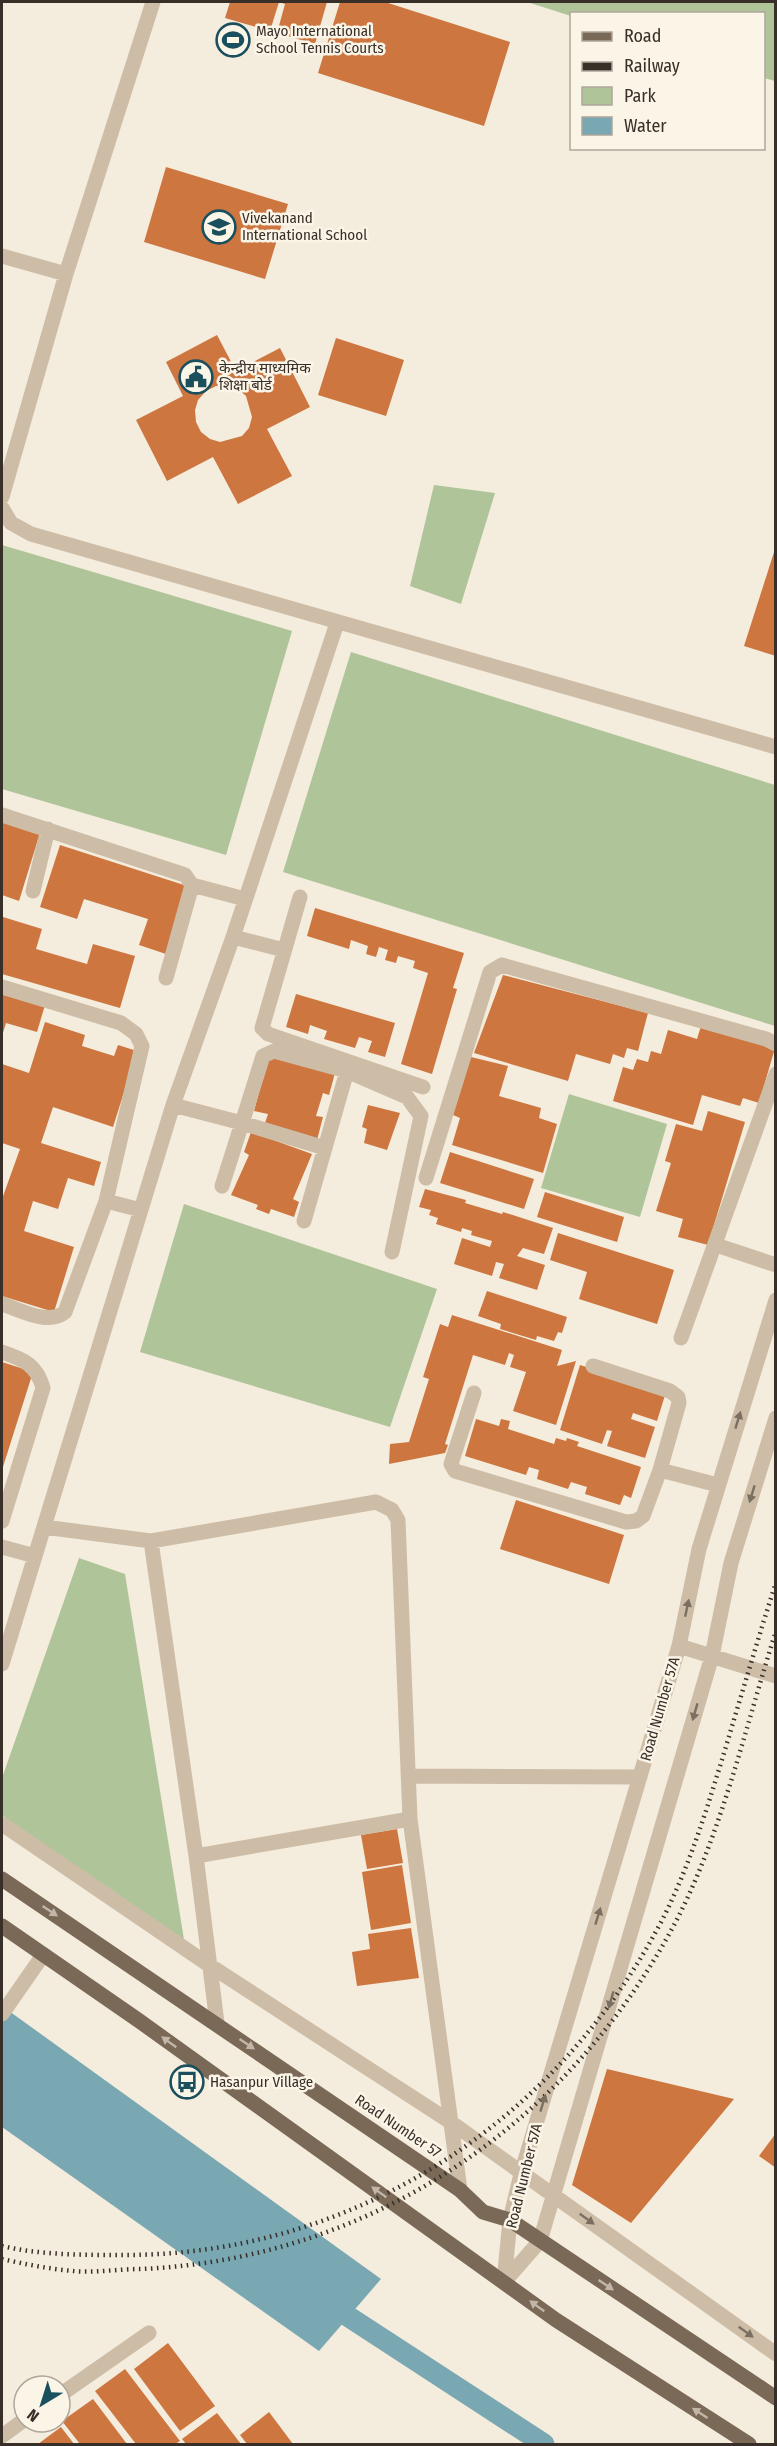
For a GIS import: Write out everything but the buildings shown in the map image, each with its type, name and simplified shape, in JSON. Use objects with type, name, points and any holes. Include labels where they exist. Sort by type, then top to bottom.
[{"type":"main road","name":"Road Number 57","points":[[2,1879],[460,2190],[483,2212],[510,2220],[776,2398]]},
{"type":"main road","points":[[2,1926],[556,2320],[749,2445]]},
{"type":"street","points":[[2,497],[66,274],[153,2]]},
{"type":"street","points":[[2,256],[66,274]]},
{"type":"street","points":[[2,508],[11,523],[31,534],[776,747]]},
{"type":"street","points":[[2,1664],[173,1105],[337,623]]},
{"type":"street","points":[[2,815],[181,873],[192,885],[245,898]]},
{"type":"street","points":[[33,891],[48,829]]},
{"type":"street","points":[[166,978],[192,885]]},
{"type":"street","points":[[300,897],[262,1024],[264,1031],[423,1087]]},
{"type":"street","points":[[232,937],[284,950]]},
{"type":"street","points":[[426,1178],[490,972],[495,966],[502,965],[525,971],[766,1038],[776,1044]]},
{"type":"street","points":[[2,987],[121,1023],[135,1034],[142,1046],[106,1201],[66,1312],[54,1319],[48,1319],[2,1304]]},
{"type":"street","points":[[222,1186],[263,1056],[274,1051],[347,1071],[407,1097],[421,1116],[393,1252]]},
{"type":"street","points":[[304,1221],[347,1071]]},
{"type":"street","points":[[681,1338],[776,1074]]},
{"type":"street","points":[[173,1105],[325,1148]]},
{"type":"street","points":[[106,1201],[141,1210]]},
{"type":"street","points":[[716,1245],[776,1265]]},
{"type":"street","name":"Road Number 57A","points":[[504,2282],[510,2220],[521,2174],[679,1646],[699,1549],[776,1300]]},
{"type":"street","points":[[2,1352],[23,1358],[32,1365],[40,1376],[43,1389],[2,1521]]},
{"type":"street","points":[[474,1393],[451,1464],[455,1471],[461,1475],[626,1522],[636,1521],[643,1516],[660,1470],[679,1403],[678,1397],[670,1391],[593,1366]]},
{"type":"street","name":"Road Number 57A","points":[[504,2282],[540,2241],[712,1656],[731,1563],[776,1418]]},
{"type":"street","points":[[660,1470],[718,1485]]},
{"type":"street","points":[[44,1527],[151,1541],[376,1502],[392,1510],[398,1520],[410,1819],[460,2190]]},
{"type":"street","points":[[151,1541],[196,1856],[217,2023]]},
{"type":"street","points":[[2,1546],[35,1556]]},
{"type":"street","points":[[679,1646],[776,1676]]},
{"type":"street","points":[[409,1776],[640,1777]]},
{"type":"street","points":[[196,1856],[410,1819]]},
{"type":"street","points":[[2,1824],[209,1965],[452,2123],[776,2354]]},
{"type":"street","points":[[2,2014],[43,1955]]},
{"type":"street","points":[[72,2387],[149,2333]]},
{"type":"green space","points":[[527,2],[775,2],[775,81],[765,78],[765,12],[570,12],[570,16]]},
{"type":"green space","points":[[434,485],[495,493],[461,604],[410,586]]},
{"type":"green space","points":[[2,545],[292,631],[226,855],[2,789]]},
{"type":"green space","points":[[351,652],[775,785],[775,1026],[283,872]]},
{"type":"green space","points":[[569,1094],[667,1124],[640,1217],[541,1188]]},
{"type":"green space","points":[[184,1204],[437,1289],[390,1427],[140,1352]]},
{"type":"green space","points":[[79,1558],[125,1574],[186,1952],[2,1815],[2,1778]]},
{"type":"water","points":[[2,2006],[381,2279],[319,2351],[2,2127]]},
{"type":"waterway","points":[[326,2302],[544,2444]]},
{"type":"railway","points":[[2,2246],[46,2253],[122,2255],[206,2249],[287,2232],[364,2204],[436,2166],[502,2118],[562,2062],[615,1998],[659,1926],[688,1863],[703,1819],[776,1582]]},
{"type":"railway","points":[[2,2259],[73,2271],[141,2269],[225,2260],[305,2239],[381,2209],[452,2169],[517,2120],[576,2063],[628,1999],[673,1927],[690,1892],[719,1819],[776,1631]]},
{"type":"place","name":"Mayo International School Tennis Courts","points":[[233,40]]},
{"type":"place","name":"Vivekanand International School","points":[[219,227]]},
{"type":"place","name":"केन्द्रीय माध्यमिक शिक्षा बोर्ड","points":[[196,377]]},
{"type":"place","name":"Hasanpur Village","points":[[187,2082]]}]
